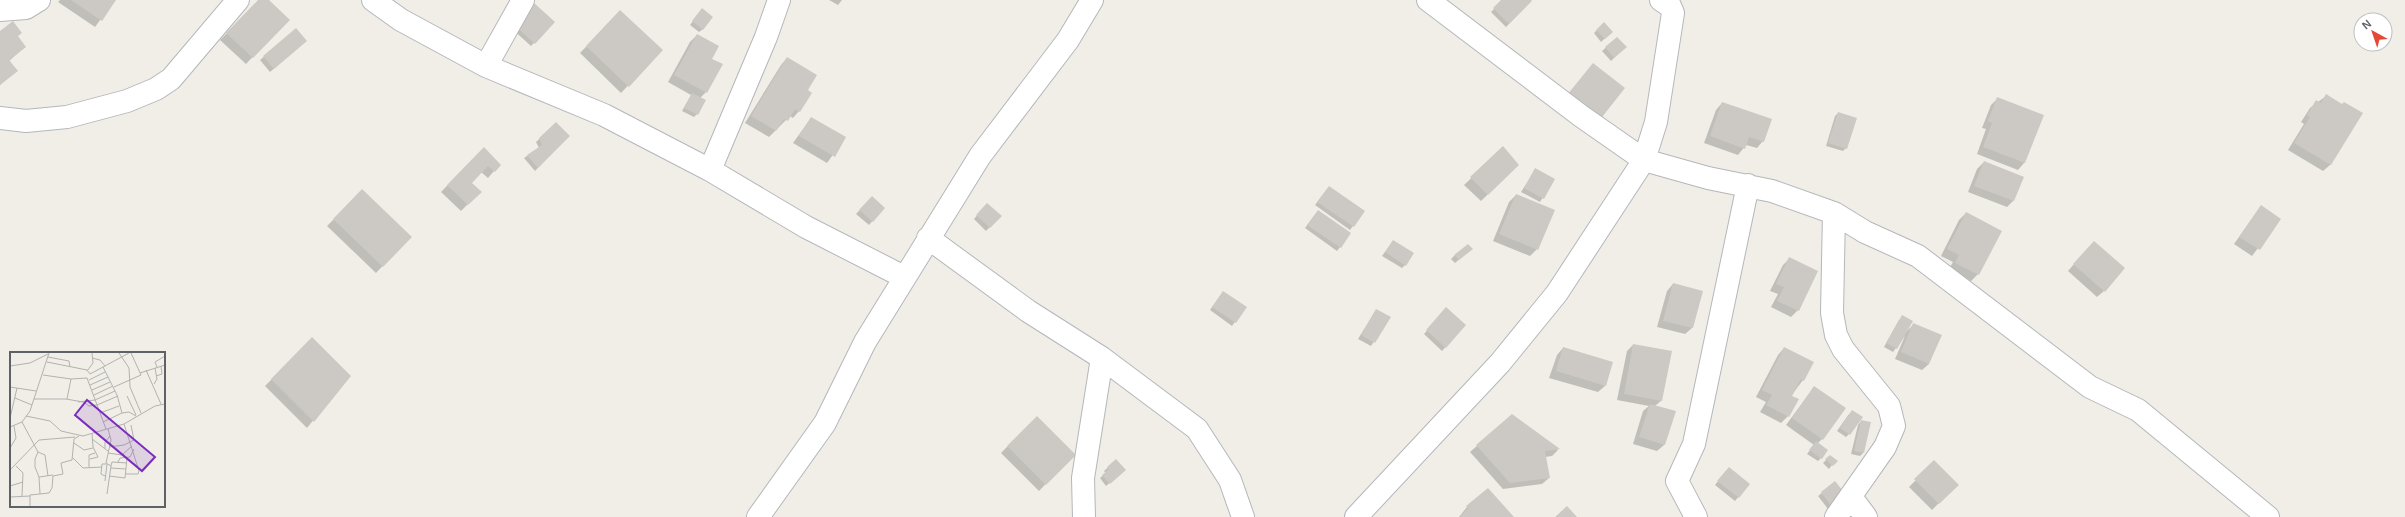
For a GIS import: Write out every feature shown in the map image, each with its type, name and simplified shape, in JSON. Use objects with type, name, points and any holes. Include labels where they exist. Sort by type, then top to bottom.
[{"type":"street","points":[[0,10],[26,8],[39,0]]},
{"type":"street","points":[[0,118],[26,121],[67,117],[126,101],[156,89],[171,79],[238,0]]},
{"type":"street","points":[[373,0],[401,20],[486,66],[604,115],[710,170],[806,227],[904,277]]},
{"type":"street","points":[[486,66],[523,0]]},
{"type":"street","points":[[710,170],[766,37],[779,0]]},
{"type":"street","points":[[758,517],[825,423],[865,342],[980,156],[1068,40],[1092,0]]},
{"type":"street","points":[[1428,0],[1581,116],[1644,160],[1708,178],[1772,191],[1834,213],[1865,232],[1918,256],[2090,387],[2138,410],[2268,517]]},
{"type":"street","points":[[1356,517],[1500,363],[1557,293],[1644,160],[1656,122],[1673,13],[1670,6],[1661,0]]},
{"type":"street","points":[[1696,517],[1677,481],[1694,444],[1748,185]]},
{"type":"street","points":[[1834,213],[1832,313],[1836,335],[1843,349],[1889,406],[1894,426],[1885,447],[1836,517]]},
{"type":"street","points":[[928,238],[1028,311],[1102,358],[1197,429],[1230,480],[1243,517]]},
{"type":"street","points":[[1084,517],[1083,478],[1102,358]]},
{"type":"street","points":[[1851,497],[1866,517]]},
{"type":"building","points":[[71,0],[116,0],[102,21]]},
{"type":"building","points":[[258,0],[269,0],[290,20],[253,58],[226,33]]},
{"type":"building","points":[[1501,0],[1532,1],[1509,24],[1493,8]]},
{"type":"building","points":[[533,2],[555,22],[535,44],[513,24]]},
{"type":"building","points":[[702,8],[713,17],[703,30],[692,21]]},
{"type":"building","points":[[620,10],[663,50],[629,87],[586,46]]},
{"type":"building","points":[[13,21],[22,33],[18,36],[26,47],[9,60],[18,71],[0,85],[0,31]]},
{"type":"building","points":[[1604,22],[1613,32],[1605,39],[1596,30]]},
{"type":"building","points":[[296,28],[307,41],[274,69],[263,56]]},
{"type":"building","points":[[697,34],[719,46],[712,59],[723,64],[707,93],[674,75]]},
{"type":"building","points":[[1617,37],[1627,47],[1614,58],[1605,47]]},
{"type":"building","points":[[787,57],[817,75],[808,90],[812,93],[800,112],[795,109],[788,121],[784,119],[776,131],[751,116]]},
{"type":"building","points":[[1593,63],[1625,88],[1599,121],[1567,95]]},
{"type":"building","points":[[692,93],[706,100],[698,115],[684,108]]},
{"type":"building","points":[[2326,94],[2342,104],[2344,102],[2363,113],[2331,165],[2294,143],[2310,117],[2307,115],[2316,100],[2321,103]]},
{"type":"building","points":[[1997,97],[2044,115],[2025,163],[1983,147],[1992,123],[1988,121]]},
{"type":"building","points":[[1722,102],[1772,119],[1764,142],[1749,137],[1745,149],[1710,136]]},
{"type":"building","points":[[1838,112],[1857,118],[1847,149],[1828,143]]},
{"type":"building","points":[[811,117],[846,137],[835,157],[799,136]]},
{"type":"building","points":[[556,122],[570,136],[538,168],[527,155],[542,145],[539,138]]},
{"type":"building","points":[[1503,146],[1519,165],[1488,195],[1470,177]]},
{"type":"building","points":[[484,147],[501,165],[495,172],[488,166],[472,183],[482,192],[468,205],[447,185]]},
{"type":"building","points":[[1984,161],[2024,177],[2014,201],[1974,186]]},
{"type":"building","points":[[1535,168],[1555,179],[1544,199],[1524,188]]},
{"type":"building","points":[[1329,186],[1365,211],[1354,227],[1317,202]]},
{"type":"building","points":[[362,189],[412,237],[383,267],[333,219]]},
{"type":"building","points":[[1516,194],[1555,210],[1538,250],[1499,234]]},
{"type":"building","points":[[872,196],[885,208],[873,222],[859,210]]},
{"type":"building","points":[[987,203],[1002,216],[990,228],[976,215]]},
{"type":"building","points":[[2261,205],[2281,219],[2260,250],[2239,237]]},
{"type":"building","points":[[1318,210],[1351,233],[1341,248],[1307,225]]},
{"type":"building","points":[[1966,212],[2002,231],[1979,275],[1955,263],[1959,255],[1947,249]]},
{"type":"building","points":[[1393,240],[1414,253],[1406,266],[1385,252]]},
{"type":"building","points":[[2094,241],[2125,268],[2105,292],[2073,264]]},
{"type":"building","points":[[1468,244],[1473,249],[1459,260],[1454,255]]},
{"type":"building","points":[[1789,257],[1818,271],[1799,311],[1777,301],[1784,287],[1776,284]]},
{"type":"building","points":[[1673,283],[1703,291],[1693,328],[1663,321]]},
{"type":"building","points":[[1223,291],[1247,307],[1236,323],[1212,307]]},
{"type":"building","points":[[1446,307],[1466,325],[1446,348],[1426,330]]},
{"type":"building","points":[[1376,309],[1391,317],[1375,343],[1361,335]]},
{"type":"building","points":[[1902,315],[1913,321],[1897,349],[1886,343]]},
{"type":"building","points":[[1913,323],[1942,335],[1929,364],[1901,352]]},
{"type":"building","points":[[312,337],[351,376],[314,422],[271,379]]},
{"type":"building","points":[[1633,344],[1672,351],[1662,401],[1624,394]]},
{"type":"building","points":[[1563,347],[1613,362],[1606,386],[1556,371]]},
{"type":"building","points":[[1784,347],[1814,362],[1804,381],[1801,379],[1792,396],[1799,399],[1789,417],[1766,405],[1772,395],[1762,390]]},
{"type":"building","points":[[1814,386],[1846,408],[1823,440],[1792,418]]},
{"type":"building","points":[[1650,404],[1676,411],[1665,445],[1639,437]]},
{"type":"building","points":[[1852,410],[1863,417],[1850,435],[1840,428]]},
{"type":"building","points":[[1512,414],[1560,449],[1545,451],[1550,478],[1510,483],[1476,445]]},
{"type":"building","points":[[1037,416],[1076,455],[1046,485],[1007,446]]},
{"type":"building","points":[[1861,420],[1871,422],[1864,453],[1854,451]]},
{"type":"building","points":[[1816,441],[1828,450],[1822,459],[1809,450]]},
{"type":"building","points":[[1830,455],[1838,461],[1833,466],[1825,459]]},
{"type":"building","points":[[1116,459],[1126,470],[1110,484],[1102,475],[1109,469],[1107,467]]},
{"type":"building","points":[[1934,460],[1959,485],[1939,504],[1914,479]]},
{"type":"building","points":[[1729,467],[1750,484],[1739,498],[1717,481]]},
{"type":"building","points":[[1835,481],[1846,495],[1831,506],[1821,492]]},
{"type":"building","points":[[1488,488],[1514,517],[1460,517],[1468,508],[1466,506]]},
{"type":"building","points":[[1567,506],[1577,517],[1555,517]]}]
